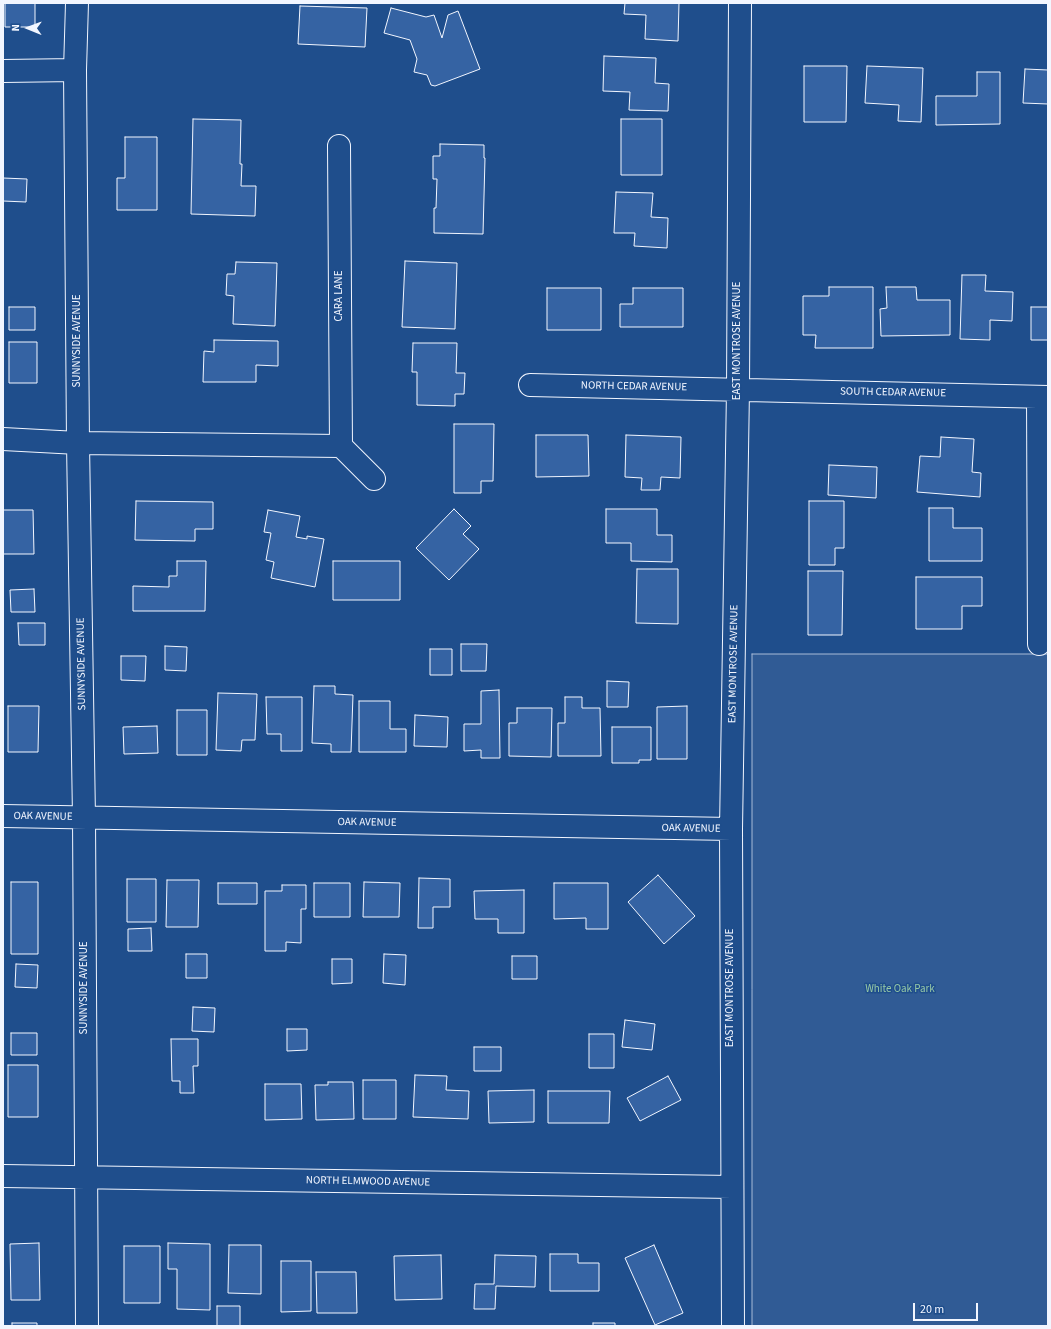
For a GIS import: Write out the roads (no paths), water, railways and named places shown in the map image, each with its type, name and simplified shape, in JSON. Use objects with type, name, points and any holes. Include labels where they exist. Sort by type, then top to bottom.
[{"type":"street","name":"SUNNYSIDE AVENUE","points":[[77,3],[78,443],[84,818],[88,1326]]},
{"type":"street","name":"EAST MONTROSE AVENUE","points":[[733,1326],[731,829],[738,389],[740,3]]},
{"type":"street","points":[[3,71],[76,70]]},
{"type":"street","name":"CARA LANE","points":[[339,146],[341,446]]},
{"type":"street","name":"NORTH CEDAR AVENUE","points":[[530,385],[738,389]]},
{"type":"street","name":"SOUTH CEDAR AVENUE","points":[[738,389],[1043,397]]},
{"type":"street","points":[[1039,644],[1043,397]]},
{"type":"street","points":[[3,439],[78,443],[341,446],[374,479]]},
{"type":"street","name":"OAK AVENUE","points":[[3,816],[731,829]]},
{"type":"street","name":"NORTH ELMWOOD AVENUE","points":[[3,1176],[732,1187]]},
{"type":"park label","name":"White Oak Park","points":[[900,990]]}]
